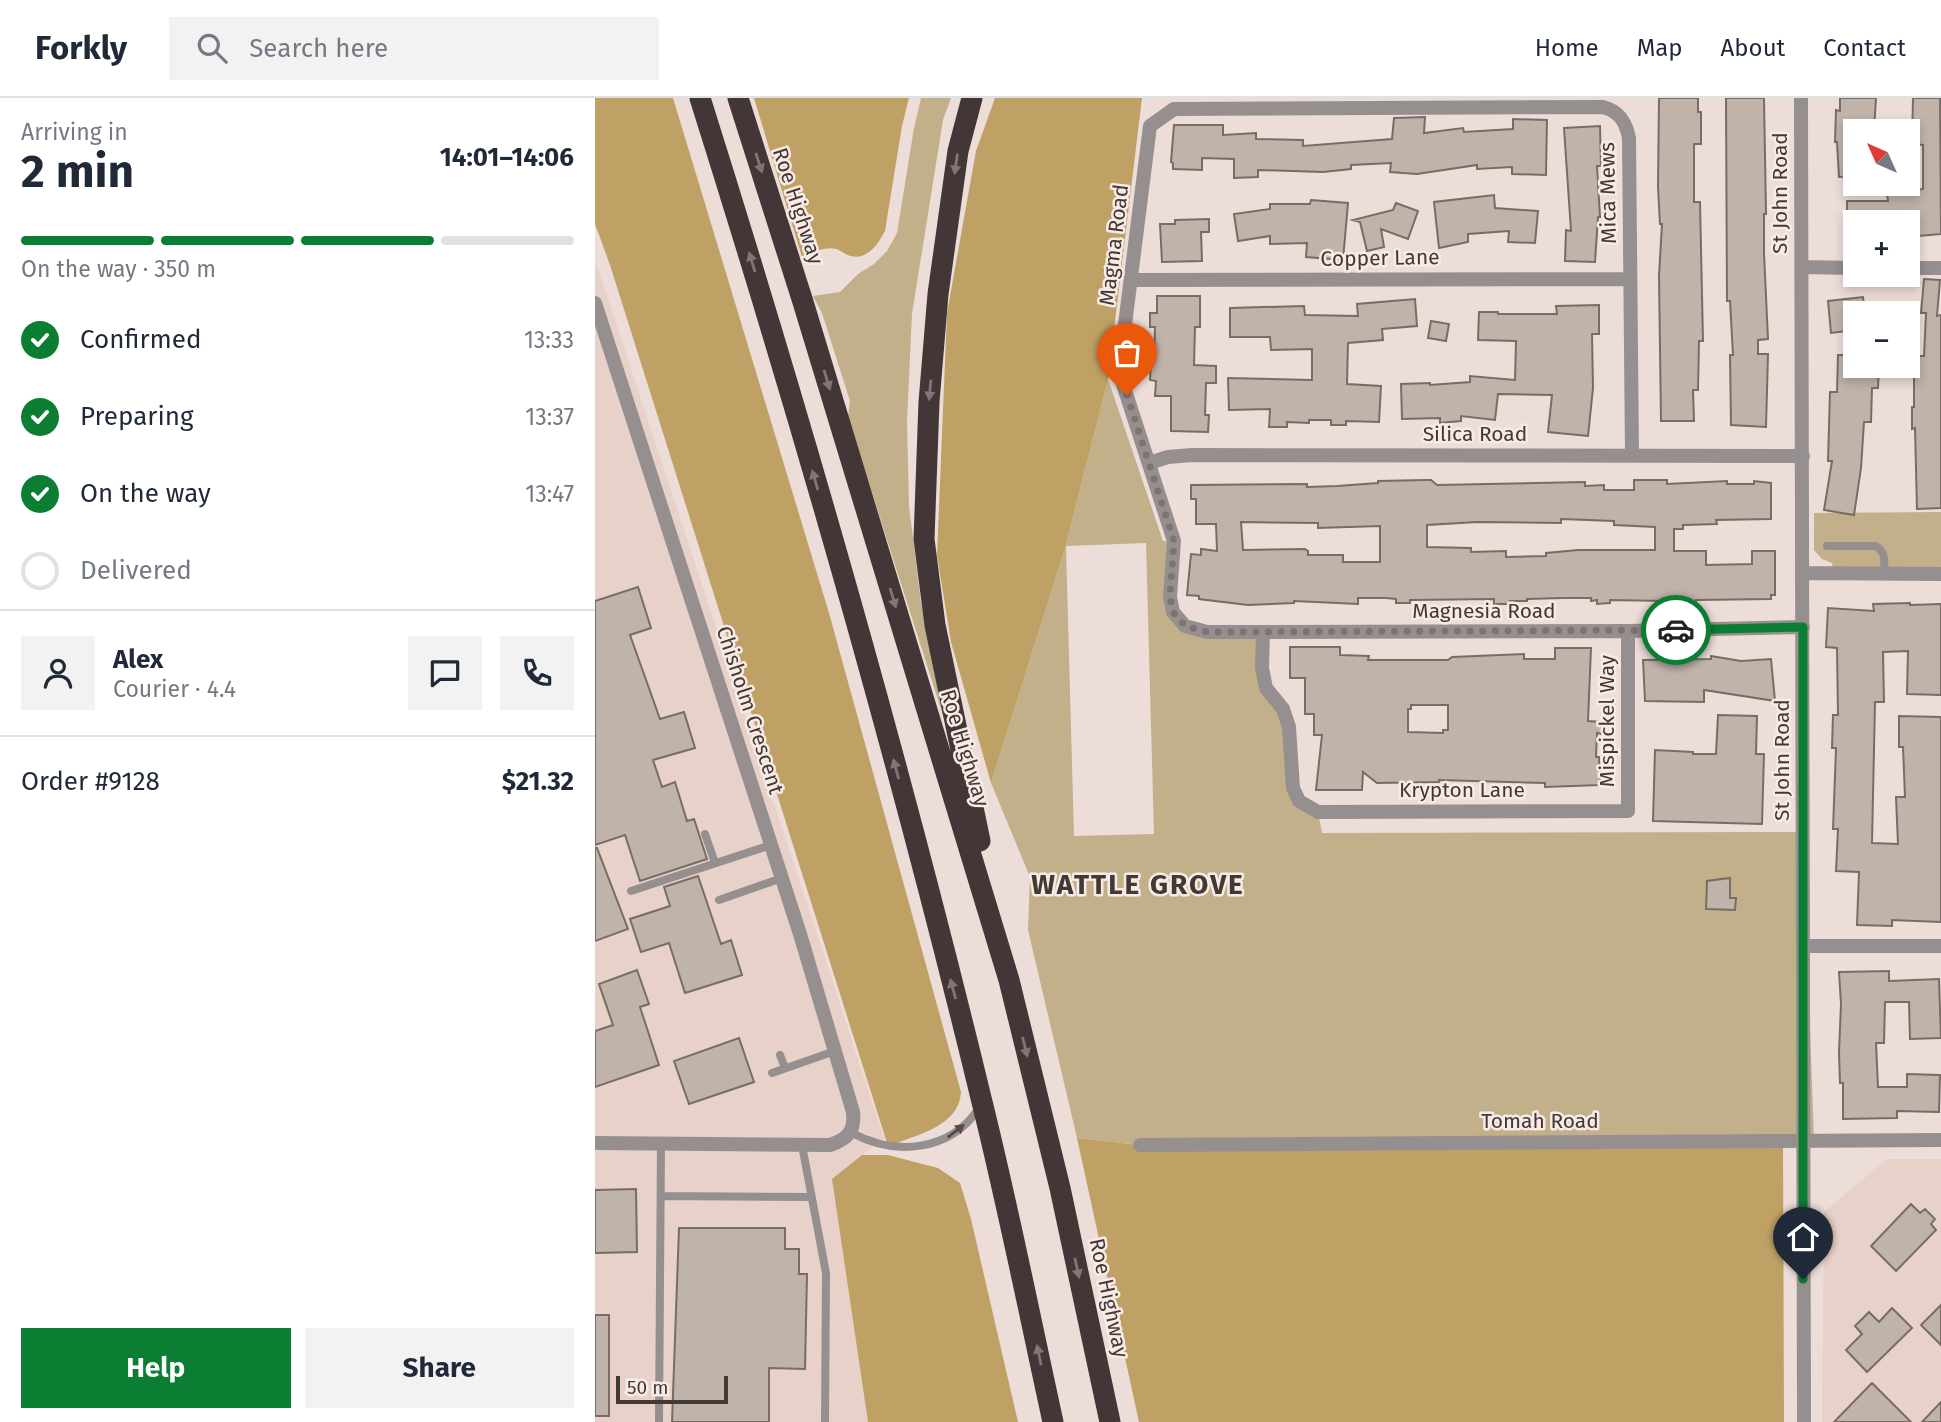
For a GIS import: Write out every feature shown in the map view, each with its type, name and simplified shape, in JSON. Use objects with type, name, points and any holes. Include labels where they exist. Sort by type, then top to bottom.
[{"type":"highway","points":[[692,98],[734,204]]},
{"type":"highway","points":[[700,98],[774,337],[880,712],[982,1102],[1053,1422]]},
{"type":"highway","name":"Roe Highway","points":[[738,98],[803,302],[1009,980],[1060,1188],[1110,1422]]},
{"type":"highway","points":[[972,98],[958,151],[938,294],[929,402],[924,539],[935,625],[1009,980]]},
{"type":"street","name":"St John Road","points":[[1801,98],[1804,1422]]},
{"type":"street","name":"Mica Mews","points":[[1150,126],[1174,109],[1609,108],[1623,120],[1629,138],[1632,455]]},
{"type":"street","name":"Magma Road","points":[[1150,126],[1119,372],[1174,541],[1170,597],[1173,612]]},
{"type":"street","points":[[1802,267],[1843,268]]},
{"type":"street","points":[[1920,268],[1941,268]]},
{"type":"street","name":"Copper Lane","points":[[1131,280],[1630,279]]},
{"type":"street","name":"Chisholm Crescent","points":[[595,303],[782,878],[853,1112],[852,1133]]},
{"type":"street","name":"Silica Road","points":[[1149,463],[1192,454],[1803,456]]},
{"type":"street","points":[[1803,573],[1941,574]]},
{"type":"street","name":"Magnesia Road","points":[[1173,612],[1185,626],[1207,632],[1628,631],[1803,627]]},
{"type":"street","name":"Mispickel Way","points":[[1628,631],[1628,810]]},
{"type":"street","name":"Krypton Lane","points":[[1263,632],[1262,668],[1266,688],[1283,709],[1289,727],[1293,788],[1299,801],[1318,812],[1628,810]]},
{"type":"street","points":[[1803,947],[1941,946]]},
{"type":"street","points":[[595,1143],[830,1145],[842,1141],[852,1133]]},
{"type":"street","name":"Tomah Road","points":[[1139,1145],[1941,1140]]},
{"type":"lane","points":[[1827,546],[1876,546],[1882,550],[1884,556],[1884,575]]},
{"type":"lane","points":[[705,834],[715,863]]},
{"type":"lane","points":[[631,891],[771,845]]},
{"type":"lane","points":[[719,900],[782,878]]},
{"type":"lane","points":[[772,1073],[835,1051]]},
{"type":"lane","points":[[780,1055],[785,1068]]},
{"type":"lane","points":[[852,1133],[867,1142],[888,1146],[933,1145],[955,1132],[974,1115],[982,1102]]},
{"type":"lane","points":[[659,1422],[661,1144]]},
{"type":"lane","points":[[802,1144],[826,1273],[825,1422]]},
{"type":"lane","points":[[661,1196],[811,1197]]},
{"type":"shaded area","points":[[595,98],[673,98],[829,613],[961,1092],[953,1114],[944,1122],[888,1146],[595,224]]},
{"type":"shaded area","points":[[754,98],[909,98],[885,231],[876,246],[867,253],[857,257],[827,248],[802,257]]},
{"type":"shaded area","points":[[921,98],[951,98],[943,120],[912,314],[907,421],[909,506],[921,603],[946,725],[848,417],[850,401],[822,313],[813,296],[840,292],[887,251],[897,233]]},
{"type":"shaded area","points":[[995,98],[1142,98],[1108,379],[1066,545],[991,783],[951,642],[937,555],[947,313],[976,151]]},
{"type":"shaded area","points":[[595,259],[884,1138],[832,1179],[868,1422],[595,1422]]},
{"type":"shaded area","points":[[1108,379],[1163,541],[1174,541],[1170,597],[1185,626],[1263,632],[1262,668],[1283,709],[1293,788],[1318,812],[1322,833],[1803,832],[1814,1139],[1140,1145],[1077,1138],[1028,930],[1030,877],[991,783],[1066,545]],"holes":[[[1146,543],[1154,834],[1074,836],[1066,546]]]},
{"type":"shaded area","points":[[1941,512],[1941,573],[1834,573],[1832,563],[1822,559],[1814,550],[1814,513]]},
{"type":"shaded area","points":[[1077,1138],[1140,1145],[1783,1139],[1784,1422],[1139,1422]]},
{"type":"shaded area","points":[[862,1155],[888,1155],[938,1168],[960,1183],[971,1219],[1018,1422],[868,1422],[832,1179]]},
{"type":"shaded area","points":[[1887,1159],[1941,1159],[1941,1422],[1822,1422],[1824,1212]]},
{"type":"building","points":[[1659,98],[1698,98],[1698,112],[1701,112],[1701,144],[1694,144],[1694,202],[1700,202],[1703,341],[1699,341],[1698,390],[1693,390],[1694,421],[1661,421],[1659,276],[1662,224],[1658,187]]},
{"type":"building","points":[[1726,98],[1764,98],[1764,253],[1768,339],[1758,340],[1758,354],[1768,354],[1766,427],[1731,425],[1730,355],[1733,355],[1730,301],[1727,301]]},
{"type":"building","points":[[1840,98],[1876,98],[1875,119],[1843,119],[1843,177],[1839,177],[1835,142],[1836,110],[1840,111]]},
{"type":"building","points":[[1913,98],[1940,98],[1941,234],[1920,236],[1920,210],[1847,210],[1847,201],[1888,201],[1887,196],[1920,196],[1920,189],[1923,189],[1923,145],[1920,145],[1920,119],[1913,119]]},
{"type":"building","points":[[1425,117],[1424,133],[1463,128],[1464,132],[1513,129],[1513,119],[1547,120],[1546,175],[1512,174],[1512,167],[1477,169],[1477,165],[1417,174],[1390,172],[1391,163],[1351,165],[1351,169],[1323,172],[1258,170],[1258,177],[1234,178],[1234,159],[1202,158],[1202,170],[1173,169],[1171,162],[1174,125],[1223,125],[1223,135],[1256,133],[1256,139],[1303,140],[1303,146],[1392,139],[1394,118]]},
{"type":"building","points":[[1600,126],[1601,166],[1597,166],[1600,217],[1595,262],[1565,261],[1566,230],[1571,231],[1564,128]]},
{"type":"building","points":[[1494,195],[1495,208],[1538,211],[1535,243],[1508,242],[1509,231],[1468,234],[1468,242],[1439,248],[1434,202]]},
{"type":"building","points":[[1311,200],[1348,203],[1343,260],[1306,257],[1307,243],[1270,244],[1270,236],[1238,241],[1234,214],[1270,209],[1270,204],[1310,204]]},
{"type":"building","points":[[1396,203],[1418,211],[1408,239],[1381,229],[1384,247],[1367,251],[1360,222],[1353,220],[1393,210]]},
{"type":"building","points":[[1209,219],[1209,232],[1201,232],[1202,261],[1162,262],[1160,224],[1175,224],[1175,220]]},
{"type":"building","points":[[1924,279],[1940,280],[1937,316],[1941,315],[1941,508],[1917,509],[1912,407],[1914,378],[1920,378],[1920,356],[1924,356],[1926,313],[1921,313]]},
{"type":"building","points":[[1157,296],[1200,296],[1200,327],[1195,327],[1194,365],[1216,366],[1216,383],[1206,383],[1205,415],[1209,415],[1208,432],[1171,431],[1171,396],[1155,396],[1156,381],[1150,380],[1151,363],[1154,363],[1155,327],[1150,327],[1150,313],[1157,313]]},
{"type":"building","points":[[1863,297],[1864,301],[1843,301],[1843,332],[1831,333],[1828,301]]},
{"type":"building","points":[[1415,299],[1417,326],[1382,329],[1383,340],[1348,343],[1347,384],[1381,386],[1379,422],[1346,421],[1346,425],[1331,425],[1331,420],[1309,420],[1309,423],[1287,422],[1287,427],[1269,427],[1270,409],[1229,410],[1228,378],[1312,380],[1312,349],[1271,350],[1270,337],[1230,337],[1230,308],[1304,306],[1305,315],[1358,316],[1357,304]]},
{"type":"building","points":[[1599,305],[1599,334],[1592,334],[1593,388],[1588,436],[1548,432],[1552,395],[1498,394],[1495,420],[1461,416],[1461,421],[1440,423],[1440,418],[1402,419],[1401,384],[1470,382],[1470,376],[1515,380],[1516,341],[1478,340],[1479,312],[1557,314],[1556,306]]},
{"type":"building","points":[[1431,321],[1449,324],[1446,341],[1428,338]]},
{"type":"building","points":[[1838,355],[1843,355],[1843,378],[1878,378],[1878,388],[1872,388],[1871,422],[1864,422],[1854,515],[1824,510],[1832,461],[1828,461],[1830,392],[1837,392]]},
{"type":"building","points":[[1431,480],[1437,485],[1585,482],[1585,486],[1604,485],[1604,490],[1634,490],[1634,480],[1667,480],[1667,484],[1727,481],[1727,484],[1754,484],[1754,481],[1771,483],[1771,519],[1716,520],[1717,524],[1683,525],[1683,529],[1674,529],[1674,551],[1706,551],[1706,565],[1752,564],[1752,551],[1775,551],[1775,595],[1771,595],[1771,599],[1696,600],[1677,603],[1610,600],[1610,603],[1597,604],[1597,600],[1591,601],[1591,598],[1562,598],[1527,599],[1510,601],[1510,604],[1494,604],[1494,599],[1410,600],[1410,603],[1396,603],[1396,599],[1358,598],[1358,604],[1294,601],[1248,605],[1187,595],[1191,554],[1201,555],[1201,549],[1217,551],[1216,524],[1196,524],[1196,499],[1191,499],[1191,485],[1307,484],[1307,487]],"holes":[[[1561,519],[1614,521],[1614,525],[1655,527],[1655,550],[1578,550],[1546,553],[1546,556],[1506,557],[1506,551],[1471,552],[1471,548],[1427,547],[1427,525],[1477,522],[1561,523]],[[1241,522],[1318,523],[1318,528],[1380,526],[1380,562],[1343,562],[1343,555],[1308,555],[1305,549],[1243,550]]]},
{"type":"building","points":[[638,587],[651,628],[630,635],[660,719],[684,712],[695,748],[653,760],[662,787],[675,782],[687,821],[694,819],[707,859],[640,881],[625,835],[595,845],[595,601]]},
{"type":"building","points":[[1873,604],[1941,604],[1941,695],[1907,694],[1908,651],[1883,652],[1884,702],[1875,702],[1872,843],[1898,844],[1896,797],[1905,797],[1903,747],[1899,747],[1899,716],[1941,717],[1941,922],[1892,920],[1892,926],[1857,925],[1859,872],[1836,871],[1838,829],[1833,829],[1836,748],[1832,748],[1833,715],[1838,715],[1837,648],[1826,647],[1828,608],[1874,611]]},
{"type":"building","points":[[1290,647],[1340,647],[1340,655],[1369,656],[1368,660],[1448,660],[1452,657],[1524,654],[1524,659],[1555,659],[1555,648],[1591,648],[1588,721],[1602,722],[1602,734],[1597,733],[1596,757],[1599,757],[1600,785],[1545,787],[1545,783],[1439,780],[1377,783],[1363,772],[1362,790],[1316,790],[1322,735],[1314,735],[1314,714],[1305,714],[1305,678],[1290,678]],"holes":[[[1411,705],[1448,705],[1448,730],[1443,730],[1443,733],[1408,732],[1408,709],[1411,709]]]},
{"type":"building","points":[[1711,656],[1741,661],[1771,659],[1775,701],[1704,690],[1704,702],[1645,701],[1643,660],[1711,659]]},
{"type":"building","points":[[1718,715],[1757,716],[1756,754],[1764,754],[1762,824],[1653,821],[1655,750],[1716,754]]},
{"type":"building","points":[[595,848],[628,929],[595,941]]},
{"type":"building","points":[[698,876],[721,944],[731,940],[742,975],[685,993],[669,943],[641,952],[630,919],[670,906],[664,887]]},
{"type":"building","points":[[1730,878],[1730,898],[1736,898],[1735,910],[1706,909],[1707,881]]},
{"type":"building","points":[[637,970],[649,1004],[640,1007],[659,1065],[595,1087],[595,1031],[613,1025],[599,984]]},
{"type":"building","points":[[1889,971],[1889,981],[1939,979],[1941,1038],[1910,1039],[1909,1002],[1885,1002],[1884,1043],[1876,1043],[1878,1087],[1907,1087],[1907,1074],[1940,1075],[1939,1112],[1897,1111],[1897,1118],[1843,1119],[1843,1083],[1840,1083],[1839,1052],[1839,972]]},
{"type":"building","points":[[739,1038],[754,1082],[689,1104],[674,1061]]},
{"type":"building","points":[[636,1189],[637,1252],[595,1253],[595,1190]]},
{"type":"building","points":[[1911,1204],[1920,1213],[1925,1209],[1935,1219],[1931,1224],[1936,1230],[1896,1271],[1871,1246]]},
{"type":"building","points":[[679,1228],[785,1228],[785,1249],[799,1249],[799,1274],[807,1274],[805,1369],[769,1368],[769,1422],[672,1422]]},
{"type":"building","points":[[1941,1305],[1941,1345],[1921,1325]]},
{"type":"building","points":[[1892,1308],[1912,1328],[1867,1372],[1846,1350],[1862,1334],[1855,1326],[1869,1312],[1879,1322]]},
{"type":"building","points":[[595,1315],[609,1315],[609,1416],[595,1416]]},
{"type":"building","points":[[1872,1383],[1911,1422],[1834,1422]]},
{"type":"building","points":[[1941,1402],[1941,1422],[1922,1422]]},
{"type":"way so far","points":[[1127,395],[1174,541],[1170,597],[1173,612],[1185,626],[1207,632],[1676,630]]},
{"type":"district","name":"WATTLE GROVE","points":[[1138,884]]},
{"type":"route","points":[[1676,630],[1803,627],[1803,1279]]}]
